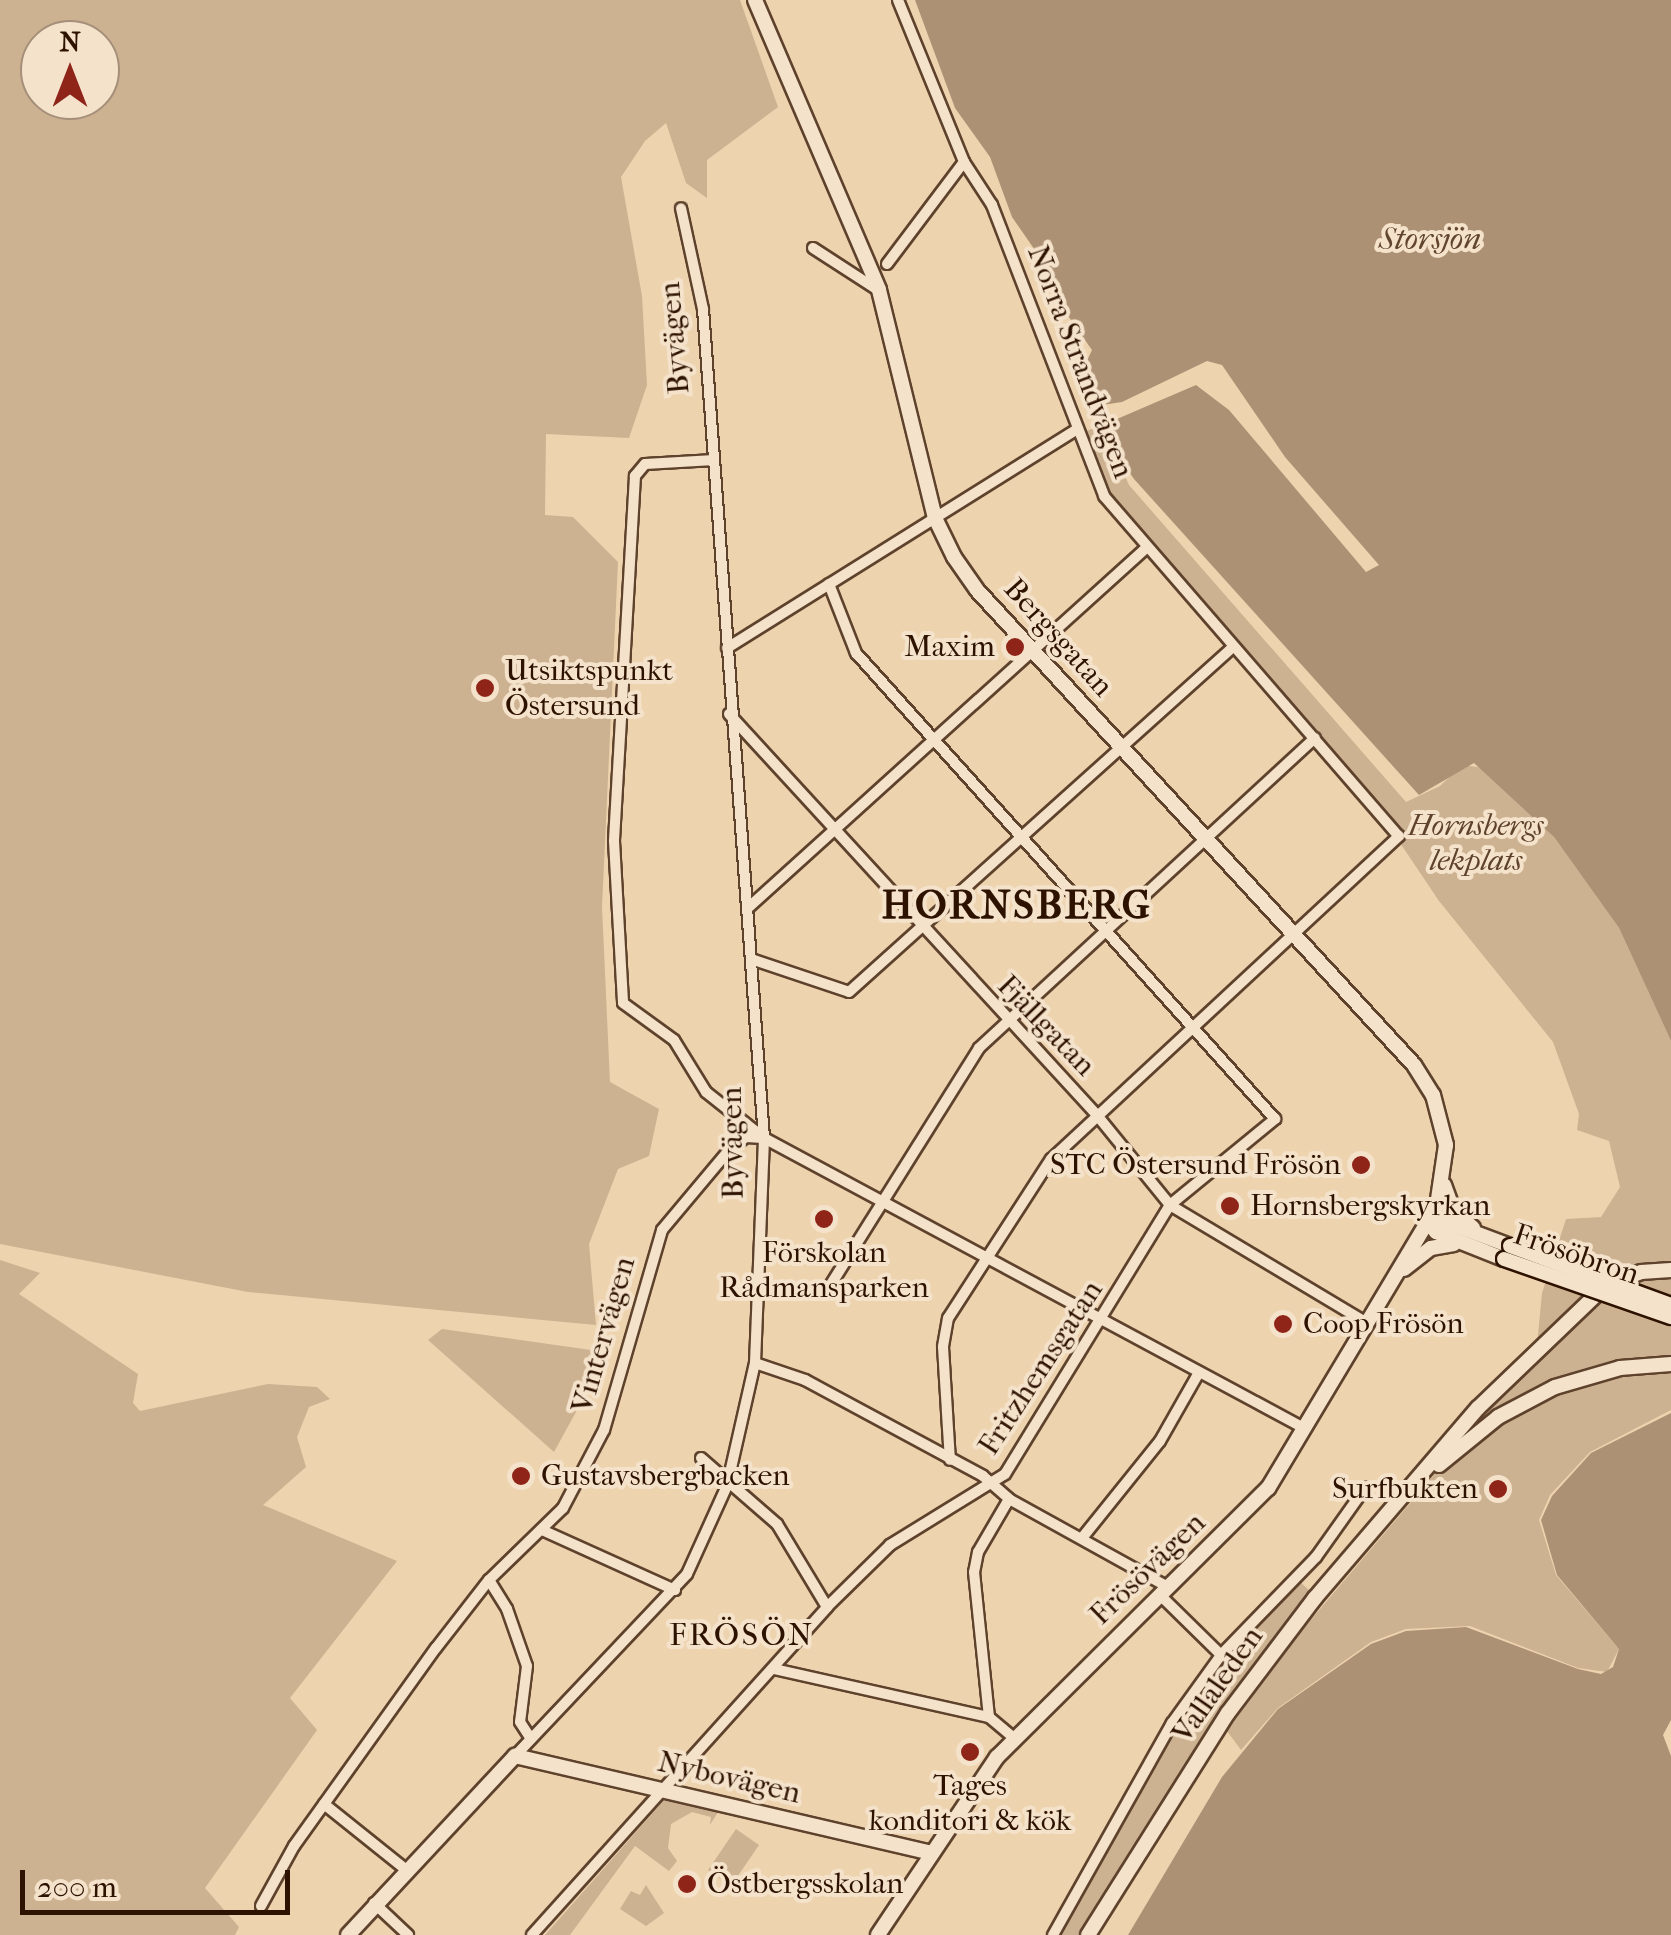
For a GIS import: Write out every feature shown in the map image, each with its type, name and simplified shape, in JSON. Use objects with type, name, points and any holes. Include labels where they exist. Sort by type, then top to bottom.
[{"type":"street","name":"Bergsgatan","points":[[755,0],[878,290],[934,518],[969,581],[1421,1074],[1444,1129],[1444,1184],[1428,1222]]},
{"type":"street","name":"Norra Strandvägen","points":[[898,0],[964,162],[992,205],[1104,496],[1399,836],[1293,934]]},
{"type":"street","points":[[887,264],[964,162]]},
{"type":"street","name":"Byvägen","points":[[348,1935],[405,1869],[675,1590],[726,1486],[755,1363],[764,1138],[749,907],[728,714],[728,648],[699,282],[681,208]]},
{"type":"street","points":[[813,248],[878,290]]},
{"type":"street","points":[[728,648],[1076,430]]},
{"type":"street","points":[[714,460],[645,464],[635,476],[614,841],[618,991],[628,1010],[674,1040],[706,1092],[764,1138],[1304,1428]]},
{"type":"street","points":[[749,907],[836,833],[1146,548]]},
{"type":"street","points":[[829,584],[856,653],[1018,839],[1194,1024]]},
{"type":"street","points":[[751,959],[849,992],[1232,647]]},
{"type":"street","name":"Fjällgatan","points":[[728,714],[1008,1024],[1096,1114],[1170,1205],[1367,1323]]},
{"type":"street","points":[[828,1289],[979,1048],[1315,738]]},
{"type":"street","points":[[950,1460],[948,1318],[1050,1159],[1293,934]]},
{"type":"street","name":"Fritzhemsgatan","points":[[532,1935],[827,1607],[890,1545],[993,1485],[1103,1322],[1170,1205],[1275,1119],[1194,1024]]},
{"type":"street","name":"Vintervägen","points":[[260,1906],[324,1804],[489,1580],[563,1508],[593,1456],[662,1230],[730,1149],[746,1136],[764,1138]]},
{"type":"street","points":[[1444,1184],[1452,1210],[1487,1237]]},
{"type":"street","name":"Frösöbron","points":[[1428,1222],[1487,1237],[1507,1253],[1671,1317]]},
{"type":"street","name":"Frösöbron","points":[[1428,1222],[1467,1244],[1671,1305]]},
{"type":"street","name":"Frösövägen","points":[[878,1935],[1014,1738],[1268,1488],[1428,1222]]},
{"type":"street","points":[[1396,1276],[1431,1248],[1467,1244]]},
{"type":"street","name":"Frösöbron","points":[[1642,1272],[1671,1270]]},
{"type":"street","name":"Vallaleden","points":[[1088,1935],[1228,1713],[1316,1598],[1551,1332],[1605,1286],[1642,1272]]},
{"type":"street","points":[[755,1363],[805,1380],[993,1485],[1009,1500],[1082,1538],[1164,1591],[1221,1655]]},
{"type":"street","name":"Vallaleden","points":[[1415,1484],[1498,1418],[1555,1387],[1620,1368],[1671,1364]]},
{"type":"street","points":[[1082,1538],[1160,1441],[1198,1374]]},
{"type":"street","points":[[701,1458],[726,1486],[777,1524],[827,1607]]},
{"type":"street","points":[[1053,1935],[1163,1738],[1221,1655],[1316,1557],[1366,1488]]},
{"type":"street","points":[[990,1717],[974,1572],[978,1552],[1009,1500]]},
{"type":"street","points":[[542,1530],[675,1590]]},
{"type":"street","points":[[489,1580],[527,1666],[520,1722],[530,1739]]},
{"type":"street","points":[[774,1668],[990,1717],[1014,1738]]},
{"type":"street","name":"Nybovägen","points":[[515,1756],[931,1853]]},
{"type":"street","points":[[324,1804],[405,1869]]},
{"type":"street","points":[[373,1903],[408,1935]]},
{"type":"green space","points":[[0,0],[740,0],[778,107],[707,160],[707,198],[686,183],[666,123],[645,141],[621,177],[642,296],[647,385],[629,438],[546,434],[545,515],[573,517],[618,562],[602,907],[610,1082],[659,1109],[649,1156],[618,1169],[589,1244],[596,1325],[248,1292],[0,1244]]},
{"type":"green space","name":"Hornsbergs lekplats","points":[[1102,425],[1129,485],[1406,802],[1440,786],[1462,765],[1485,768],[1554,837],[1619,928],[1671,1041],[1671,1359],[1632,1359],[1568,1375],[1469,1430],[1502,1391],[1535,1366],[1542,1293],[1566,1219],[1601,1217],[1620,1187],[1609,1141],[1577,1130],[1579,1114],[1553,1042],[1439,901],[1392,831],[1098,484],[1084,432]]},
{"type":"green space","points":[[0,1260],[40,1273],[19,1294],[138,1374],[133,1403],[140,1411],[268,1384],[317,1387],[330,1399],[309,1407],[297,1437],[306,1467],[263,1505],[397,1561],[290,1698],[317,1730],[205,1888],[239,1927],[235,1935],[0,1935]]},
{"type":"green space","points":[[442,1329],[591,1350],[593,1381],[554,1452],[428,1340]]},
{"type":"green space","points":[[1671,1369],[1671,1410],[1590,1452],[1550,1495],[1539,1520],[1556,1575],[1619,1649],[1607,1672],[1578,1668],[1470,1626],[1406,1629],[1371,1642],[1278,1708],[1241,1750],[1227,1731],[1303,1629],[1440,1468],[1539,1399],[1607,1375]]},
{"type":"green space","points":[[1299,1581],[1310,1591],[1223,1710],[1082,1935],[1059,1935],[1174,1730],[1230,1655]]},
{"type":"green space","points":[[667,1797],[720,1809],[710,1825],[711,1817],[692,1812],[671,1824],[668,1848],[677,1861],[669,1871],[635,1846],[570,1935],[545,1935]]},
{"type":"green space","points":[[736,1829],[759,1845],[731,1886],[708,1870]]},
{"type":"green space","points":[[646,1885],[664,1913],[646,1926],[620,1909],[631,1891],[640,1895]]},
{"type":"water","name":"Storsjön","points":[[915,0],[1671,0],[1671,1041],[1619,928],[1554,837],[1474,763],[1419,795],[1134,479],[1118,456],[1110,422],[1196,385],[1229,410],[1366,572],[1379,565],[1285,457],[1222,365],[1207,361],[1122,402],[1102,405],[1089,393],[1082,371],[1092,350],[1052,293],[1048,269],[1012,217],[990,157],[955,108]]},
{"type":"water","points":[[1671,1413],[1671,1720],[1663,1735],[1671,1756],[1671,1935],[1128,1935],[1222,1777],[1278,1709],[1371,1644],[1406,1631],[1466,1627],[1578,1669],[1601,1674],[1613,1667],[1619,1649],[1557,1575],[1541,1520],[1552,1496],[1591,1453]]},
{"type":"place","name":"Maxim","points":[[1015,647]]},
{"type":"place","name":"Utsiktspunkt Östersund","points":[[485,688]]},
{"type":"place","name":"STC Östersund Frösön","points":[[1361,1165]]},
{"type":"place","name":"Hornsbergskyrkan","points":[[1230,1206]]},
{"type":"place","name":"Förskolan Rådmansparken","points":[[824,1219]]},
{"type":"place","name":"Coop Frösön","points":[[1283,1324]]},
{"type":"place","name":"Gustavsbergbacken","points":[[521,1476]]},
{"type":"place","name":"Surfbukten","points":[[1498,1489]]},
{"type":"place","name":"Tages konditori & kök","points":[[970,1752]]},
{"type":"place","name":"Östbergsskolan","points":[[687,1884]]},
{"type":"district","name":"HORNSBERG","points":[[1017,905]]},
{"type":"district","name":"FRÖSÖN","points":[[742,1635]]}]
